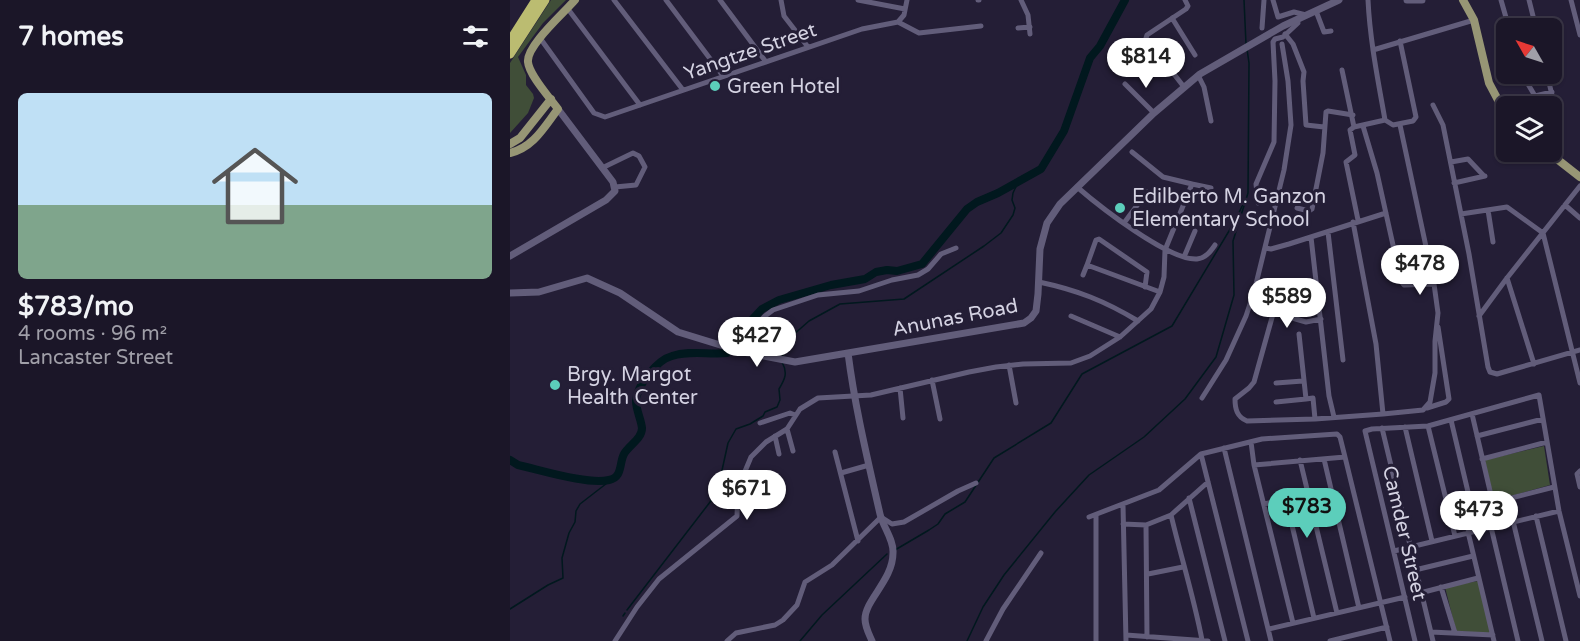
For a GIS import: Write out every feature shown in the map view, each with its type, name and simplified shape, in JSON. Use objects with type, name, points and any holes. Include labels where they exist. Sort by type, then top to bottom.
[{"type":"highway","points":[[510,41],[536,0]]},
{"type":"highway","points":[[510,54],[545,0]]},
{"type":"main road","points":[[510,153],[521,150],[533,142],[558,109],[528,63],[529,51],[575,0]]},
{"type":"main road","points":[[1463,0],[1474,20],[1489,83],[1496,96]]},
{"type":"main road","points":[[510,144],[524,134],[551,99]]},
{"type":"main road","points":[[537,116],[547,124]]},
{"type":"main road","points":[[524,134],[533,142]]},
{"type":"main road","points":[[1561,162],[1580,177]]},
{"type":"street","points":[[614,0],[683,90]]},
{"type":"street","points":[[666,0],[723,76]]},
{"type":"street","points":[[720,0],[766,62]]},
{"type":"street","points":[[781,0],[784,16],[808,47]]},
{"type":"street","points":[[858,0],[905,12]]},
{"type":"street","points":[[907,0],[905,12],[898,22],[919,33],[981,26]]},
{"type":"street","points":[[1018,28],[1030,30],[1028,15],[1021,0]]},
{"type":"street","points":[[1184,87],[1146,38],[1147,35],[1188,8],[1185,0]]},
{"type":"street","points":[[1262,28],[1264,0]]},
{"type":"street","points":[[1273,0],[1278,17],[1294,12],[1306,15]]},
{"type":"street","name":"Anunas Road","points":[[510,293],[546,290],[587,278],[620,293],[673,329],[743,352],[800,362],[1024,323],[1036,311],[1040,249],[1047,223],[1060,204],[1154,113],[1199,74],[1297,19],[1339,0]]},
{"type":"street","points":[[1368,0],[1369,31],[1386,120],[1393,125],[1413,121],[1416,117],[1400,41]]},
{"type":"street","points":[[1407,0],[1422,0]]},
{"type":"street","points":[[1501,0],[1506,18]]},
{"type":"street","points":[[1529,0],[1534,18]]},
{"type":"street","points":[[1571,0],[1580,32]]},
{"type":"street","points":[[568,9],[640,105]]},
{"type":"street","points":[[1316,11],[1324,33],[1331,31]]},
{"type":"street","points":[[1172,18],[1195,56]]},
{"type":"street","points":[[1258,203],[1256,184],[1274,142],[1275,81],[1272,42],[1298,25],[1297,19]]},
{"type":"street","points":[[1373,50],[1474,20]]},
{"type":"street","name":"Yangtze Street","points":[[540,38],[594,113],[605,117],[808,47],[854,34],[862,29],[898,22]]},
{"type":"street","points":[[1285,34],[1293,44],[1304,72],[1302,81],[1306,125],[1324,128]]},
{"type":"street","points":[[1202,398],[1226,360],[1254,292],[1284,170],[1291,125],[1288,81],[1282,44]]},
{"type":"street","points":[[1342,70],[1354,127]]},
{"type":"street","points":[[1199,74],[1211,121]]},
{"type":"street","points":[[1125,84],[1154,113]]},
{"type":"street","points":[[1528,84],[1535,96],[1552,92]]},
{"type":"street","points":[[1550,84],[1553,96]]},
{"type":"street","points":[[1433,105],[1443,125],[1490,372],[1497,374],[1580,350]]},
{"type":"street","points":[[510,256],[613,195],[615,187],[558,109]]},
{"type":"street","points":[[1297,208],[1309,211],[1312,209],[1323,153],[1325,115],[1328,111],[1353,115]]},
{"type":"street","points":[[1383,414],[1376,344],[1346,162],[1355,154],[1350,130],[1354,127],[1386,120]]},
{"type":"street","points":[[1400,125],[1437,306],[1434,383],[1427,408]]},
{"type":"street","points":[[1363,126],[1377,173],[1401,281],[1404,285],[1434,284]]},
{"type":"street","points":[[1132,152],[1163,177],[1211,189]]},
{"type":"street","points":[[602,168],[633,153],[639,156],[645,167],[636,184],[615,187]]},
{"type":"street","points":[[1450,162],[1468,159],[1485,176],[1454,183]]},
{"type":"street","points":[[615,641],[659,579],[737,516],[738,488],[747,465],[760,448],[787,429],[795,415],[804,406],[818,398],[854,397],[1009,365],[1071,363],[1090,356],[1120,337],[1151,309],[1160,292],[1164,277],[1165,250],[1192,184]]},
{"type":"street","points":[[1479,316],[1580,186]]},
{"type":"street","points":[[1077,187],[1100,207],[1165,250],[1191,259],[1203,257],[1215,245]]},
{"type":"street","points":[[1124,223],[1147,192]]},
{"type":"street","points":[[1565,205],[1580,218]]},
{"type":"street","points":[[1461,214],[1507,207],[1543,233],[1580,383]]},
{"type":"street","points":[[1135,208],[1148,218]]},
{"type":"street","points":[[1488,210],[1493,242]]},
{"type":"street","points":[[1265,248],[1272,249],[1386,213]]},
{"type":"street","points":[[1184,257],[1196,231]]},
{"type":"street","points":[[1328,232],[1343,360]]},
{"type":"street","points":[[1311,237],[1329,396],[1334,417]]},
{"type":"street","points":[[1083,275],[1096,240],[1099,239],[1148,272],[1145,287]]},
{"type":"street","points":[[774,359],[766,350],[745,338],[773,310],[818,295],[859,291],[892,280],[918,275],[928,270],[941,254],[956,248]]},
{"type":"street","points":[[1087,265],[1160,292]]},
{"type":"street","points":[[1507,278],[1534,364]]},
{"type":"street","points":[[1039,282],[1085,294],[1112,305],[1138,321]]},
{"type":"street","points":[[1321,319],[1306,322],[1273,314],[1254,382],[1235,399],[1238,413],[1242,418],[1247,421],[1383,414],[1423,410],[1446,402],[1449,399],[1437,323]]},
{"type":"street","points":[[1071,315],[1120,337]]},
{"type":"street","points":[[1299,334],[1306,399]]},
{"type":"street","points":[[848,353],[854,397],[869,465],[881,518],[892,544],[893,555],[886,580],[866,615],[866,624],[872,641]]},
{"type":"street","points":[[1009,365],[1016,402]]},
{"type":"street","points":[[933,380],[940,419]]},
{"type":"street","points":[[1276,383],[1303,381]]},
{"type":"street","points":[[900,388],[903,418]]},
{"type":"street","points":[[1433,641],[1382,428],[1428,426],[1539,395],[1554,487],[1580,596]]},
{"type":"street","points":[[1276,402],[1313,398],[1315,419]]},
{"type":"street","points":[[760,423],[790,413],[795,415]]},
{"type":"street","points":[[1472,414],[1498,525]]},
{"type":"street","points":[[1477,436],[1543,419]]},
{"type":"street","points":[[1451,420],[1477,530]]},
{"type":"street","points":[[1428,426],[1455,536]]},
{"type":"street","points":[[1405,427],[1432,541]]},
{"type":"street","name":"Camder Street","points":[[1382,428],[1365,431],[1415,641]]},
{"type":"street","points":[[787,429],[793,451]]},
{"type":"street","points":[[1096,641],[1093,516],[1159,490],[1201,454],[1262,440],[1336,434],[1340,437],[1390,641]]},
{"type":"street","points":[[775,436],[780,454]]},
{"type":"street","points":[[1251,442],[1254,465],[1293,624]]},
{"type":"street","points":[[1482,459],[1547,442]]},
{"type":"street","points":[[1224,448],[1271,641]]},
{"type":"street","points":[[835,452],[858,541]]},
{"type":"street","points":[[1201,454],[1248,641]]},
{"type":"street","points":[[1254,465],[1345,457]]},
{"type":"street","points":[[1324,459],[1359,608]]},
{"type":"street","points":[[1300,460],[1337,613]]},
{"type":"street","points":[[841,473],[869,465]]},
{"type":"street","points":[[1580,471],[1577,474],[1580,487]]},
{"type":"street","points":[[1123,524],[1146,525],[1171,514],[1208,482]]},
{"type":"street","points":[[881,518],[889,523],[899,524],[976,483]]},
{"type":"street","points":[[1492,503],[1554,487]]},
{"type":"street","points":[[1264,504],[1309,495]]},
{"type":"street","points":[[1189,498],[1226,641]]},
{"type":"street","points":[[1286,500],[1314,618]]},
{"type":"street","points":[[1123,504],[1126,638],[1148,637],[1208,641]]},
{"type":"street","points":[[1394,551],[1559,511]]},
{"type":"street","points":[[1171,514],[1202,640]]},
{"type":"street","points":[[1536,516],[1566,641]]},
{"type":"street","points":[[727,641],[736,633],[775,625],[783,620],[797,605],[805,582],[832,565],[881,518]]},
{"type":"street","points":[[1513,521],[1542,641]]},
{"type":"street","points":[[1146,525],[1148,637]]},
{"type":"street","points":[[1491,527],[1518,641]]},
{"type":"street","points":[[1431,632],[1494,638],[1468,532]]},
{"type":"street","points":[[986,641],[1003,609],[1041,553]]},
{"type":"street","points":[[1415,570],[1473,556]]},
{"type":"street","points":[[1148,574],[1183,567]]},
{"type":"street","points":[[1420,593],[1478,578]]},
{"type":"street","points":[[1442,587],[1455,633]]},
{"type":"street","points":[[1269,628],[1405,597]]},
{"type":"street","points":[[1330,641],[1387,627]]},
{"type":"green space","points":[[551,0],[566,0],[543,23],[518,57],[526,75],[526,85],[534,98],[528,113],[510,133],[510,63]]},
{"type":"green space","points":[[1544,446],[1550,485],[1493,501],[1485,460]]},
{"type":"green space","points":[[1478,581],[1494,634],[1456,631],[1445,587]]},
{"type":"waterway","points":[[510,460],[518,465],[577,479],[609,480],[617,476],[624,454],[638,439],[642,428],[637,408],[637,395],[644,381],[660,362],[679,354],[727,353],[762,309],[779,300],[831,285],[865,279],[876,272],[897,271],[922,264],[967,209],[1041,169],[1064,131],[1090,58],[1100,46],[1125,0]]},
{"type":"waterway","points":[[1244,0],[1246,44]]},
{"type":"waterway","points":[[967,641],[983,607],[1004,575],[1055,512],[1089,475],[1144,437],[1185,399],[1216,357],[1234,295],[1233,241],[1248,193],[1249,63],[1247,49]]},
{"type":"waterway","points":[[782,358],[785,347],[792,336],[809,321],[840,304],[904,299],[984,246],[1001,233],[1013,215],[1015,208],[1012,200],[1013,193],[1018,182]]},
{"type":"waterway","points":[[895,550],[938,524],[945,514],[965,502],[994,458],[1051,423],[1082,374],[1172,326],[1235,221],[1245,200]]},
{"type":"waterway","points":[[627,610],[717,493],[728,443],[736,429],[750,424],[763,416],[765,412],[777,407],[780,400],[779,389],[785,376],[782,362]]},
{"type":"waterway","points":[[510,609],[563,578],[562,558],[569,533],[575,522],[576,511],[580,504],[611,480]]},
{"type":"waterway","points":[[800,641],[822,615],[887,554]]},
{"type":"place","name":"Green Hotel","points":[[715,86]]},
{"type":"place","name":"Edilberto M. Ganzon Elementary School","points":[[1120,208]]},
{"type":"place","name":"Brgy. Margot Health Center","points":[[555,385]]}]
